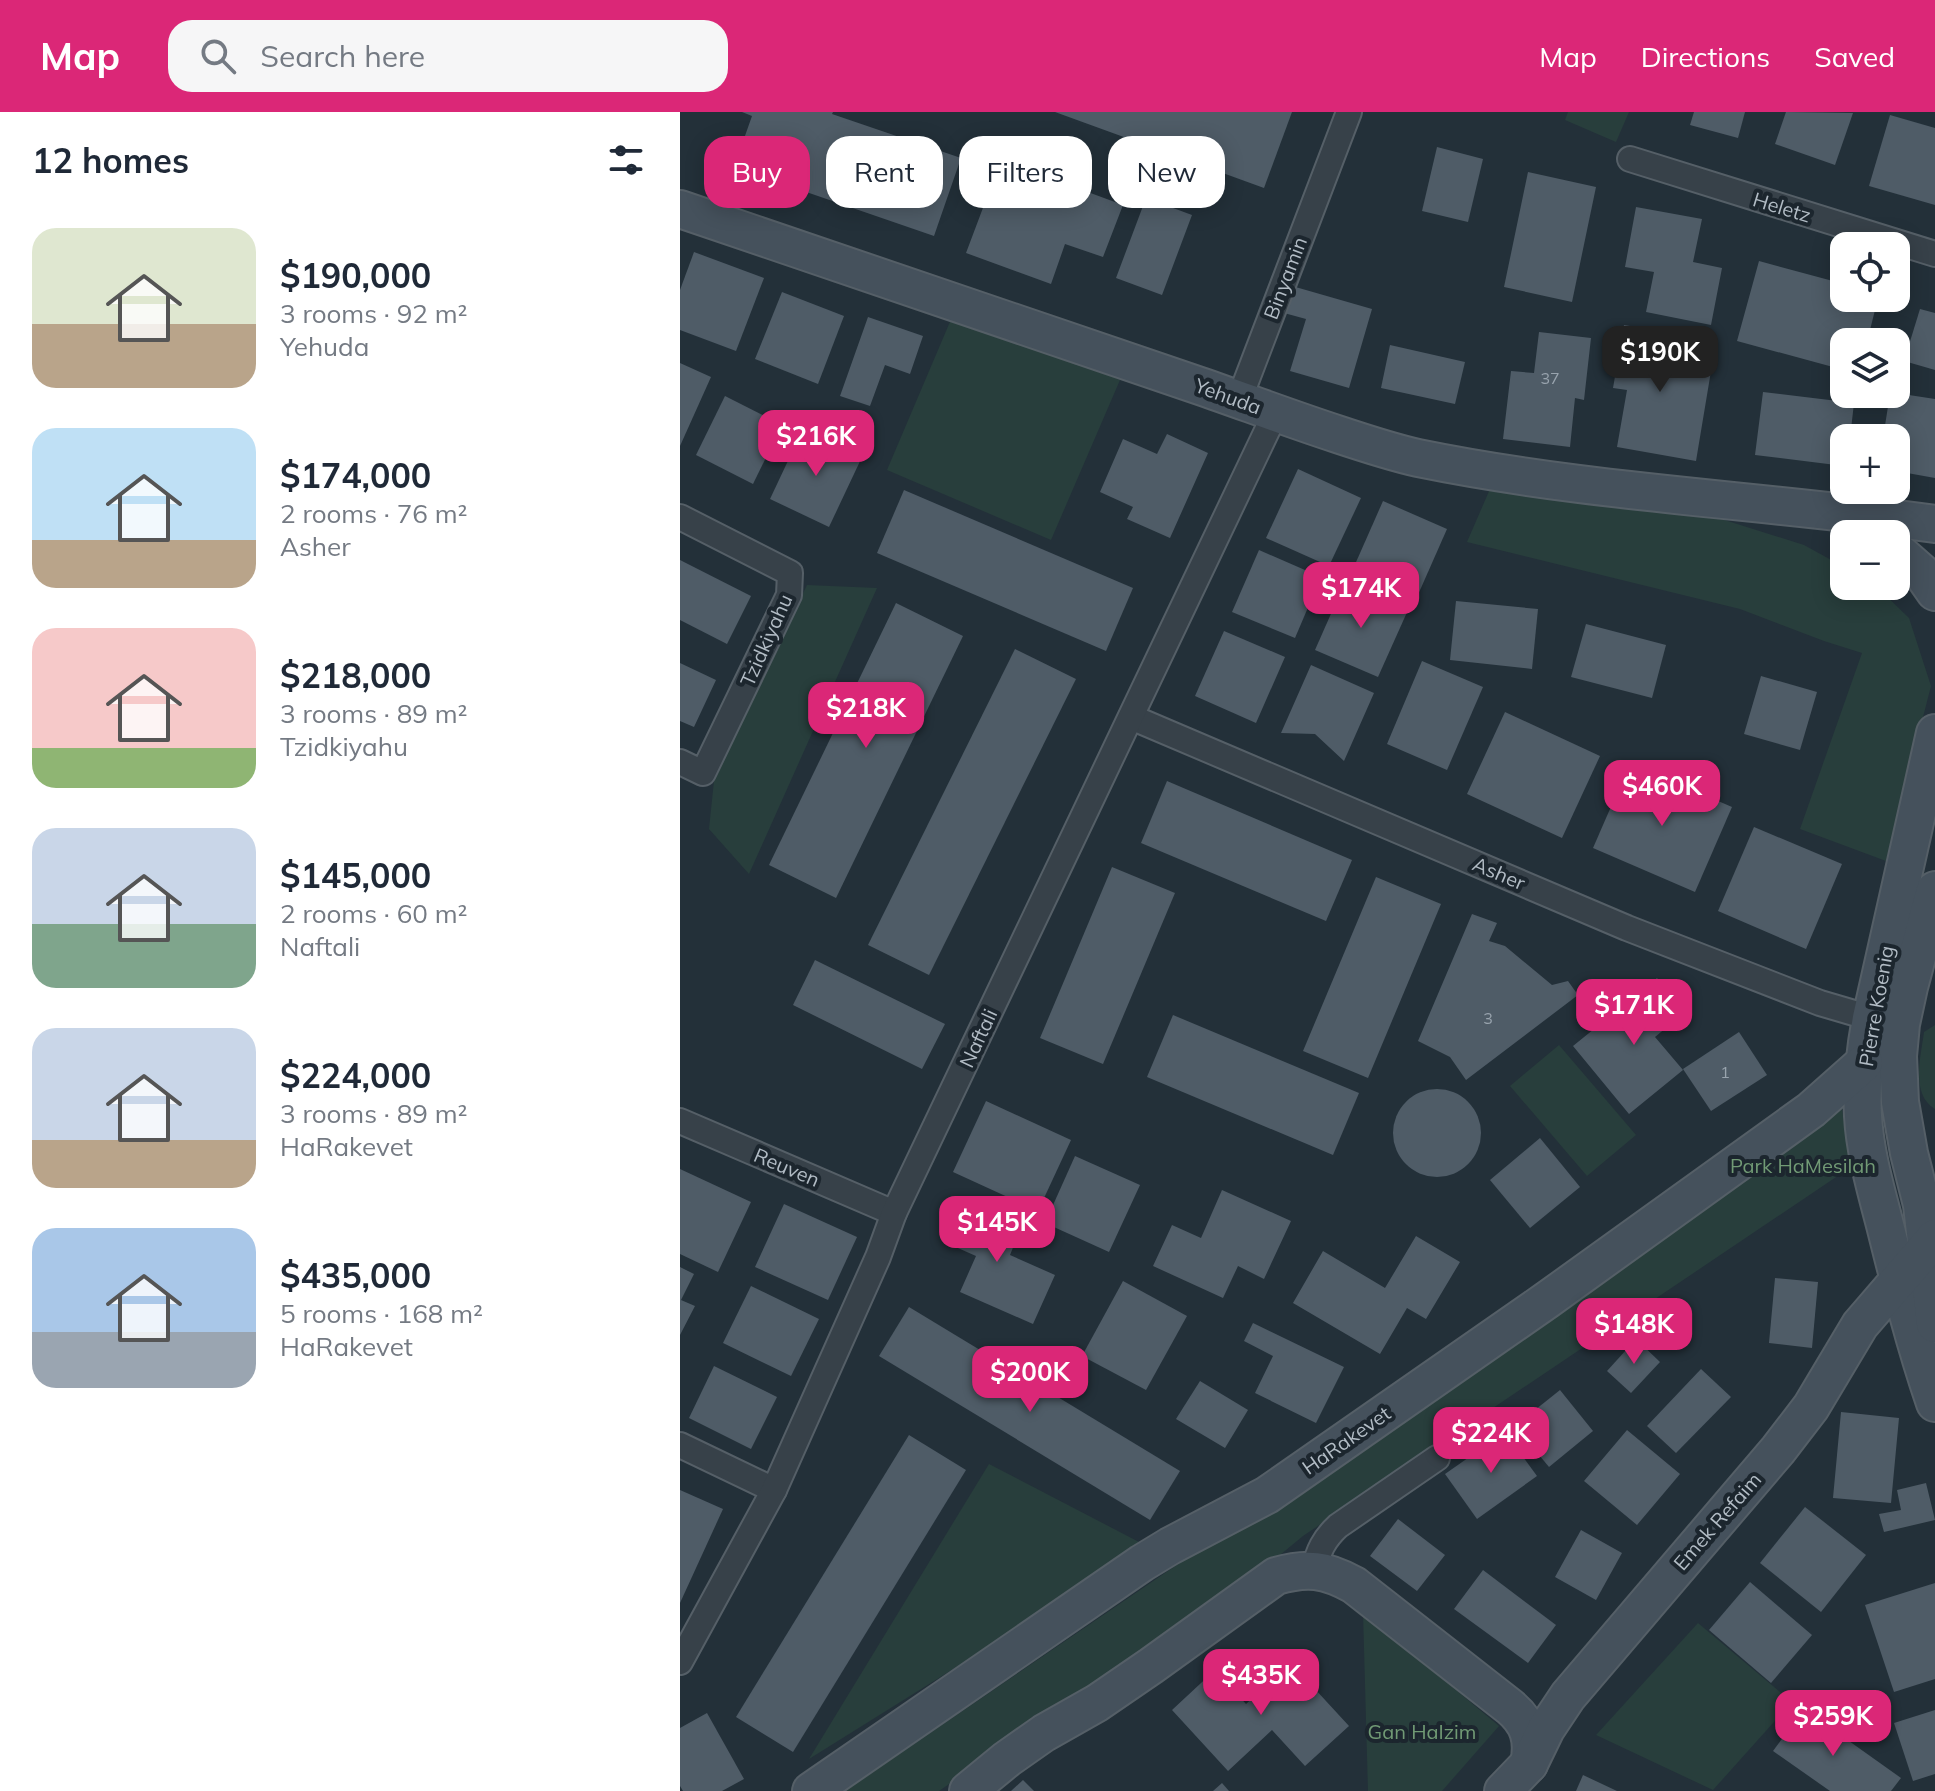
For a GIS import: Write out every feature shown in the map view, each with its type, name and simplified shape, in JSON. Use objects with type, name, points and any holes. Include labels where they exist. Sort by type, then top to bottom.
[{"type":"street","name":"Binyamin","points":[[1239,400],[1349,112]]},
{"type":"street","name":"Heletz","points":[[1630,159],[1935,254]]},
{"type":"street","name":"Yehuda","points":[[680,209],[1275,414],[1416,458],[1549,480],[1935,524]]},
{"type":"street","name":"Naftali","points":[[680,1662],[774,1490],[878,1257],[894,1213],[1275,414]]},
{"type":"street","name":"Yehuda","points":[[1793,508],[1830,525]]},
{"type":"street","name":"Tzidkiyahu","points":[[680,517],[790,573],[789,595],[703,773],[680,762]]},
{"type":"street","points":[[1910,551],[1935,555]]},
{"type":"street","points":[[1910,561],[1935,592]]},
{"type":"street","name":"Asher","points":[[1131,717],[1627,928],[1820,1003],[1871,1018]]},
{"type":"street","name":"Pierre Koenig","points":[[1935,733],[1871,1018],[1862,1093],[1865,1131],[1876,1187],[1924,1373],[1935,1403]]},
{"type":"street","name":"Pierre Koenig","points":[[1934,1307],[1931,1242],[1907,1143],[1900,1102],[1898,1056],[1901,1024],[1935,890]]},
{"type":"street","name":"HaRakevet","points":[[811,1791],[1142,1563],[1239,1511],[1292,1478],[1811,1110],[1864,1063]]},
{"type":"street","points":[[1900,1102],[1911,1120],[1935,1138]]},
{"type":"street","name":"Reuven","points":[[680,1121],[894,1213]]},
{"type":"street","name":"Emek Refaim","points":[[1503,1791],[1529,1764],[1546,1729],[1568,1696],[1778,1450],[1811,1407],[1853,1334],[1931,1242]]},
{"type":"street","points":[[1899,1280],[1934,1307]]},
{"type":"street","points":[[680,1445],[774,1490]]},
{"type":"street","points":[[1314,1570],[1326,1538],[1338,1526],[1437,1458]]},
{"type":"street","points":[[968,1791],[1044,1733],[1097,1703],[1276,1576],[1295,1570],[1335,1575],[1354,1585],[1515,1711],[1529,1730],[1529,1764]]},
{"type":"green space","points":[[1568,112],[1629,112],[1616,142],[1565,120]]},
{"type":"green space","points":[[955,310],[1120,380],[1051,540],[887,470]]},
{"type":"green space","points":[[1493,482],[1661,500],[1804,545],[1830,559],[1830,600],[1890,600],[1909,618],[1931,686],[1886,861],[1800,829],[1862,653],[1740,609],[1467,542]]},
{"type":"green space","points":[[807,585],[877,588],[749,874],[709,829],[714,781]]},
{"type":"green space","points":[[1935,1025],[1935,1109],[1922,1094],[1919,1074],[1924,1032]]},
{"type":"green space","points":[[1559,1045],[1636,1135],[1587,1176],[1510,1086]]},
{"type":"green space","name":"Park HaMesilah","points":[[1841,1103],[1851,1167],[1303,1536],[1269,1564],[939,1791],[845,1791],[1281,1494]]},
{"type":"green space","points":[[989,1464],[1141,1543],[1022,1626],[809,1759]]},
{"type":"green space","name":"Gan HaIzim","points":[[1363,1612],[1499,1726],[1442,1791],[1368,1791]]},
{"type":"green space","points":[[1698,1623],[1792,1702],[1713,1790],[1596,1735]]},
{"type":"building","points":[[742,112],[833,112],[896,136],[826,136],[826,199],[810,193],[810,136],[745,136],[752,116]]},
{"type":"building","points":[[1055,112],[1292,112],[1264,188],[1225,174],[1225,136],[1121,136]]},
{"type":"building","points":[[1694,112],[1745,112],[1738,138],[1690,125]]},
{"type":"building","points":[[1786,112],[1853,113],[1835,165],[1775,144]]},
{"type":"building","points":[[1890,115],[1935,128],[1935,205],[1869,186]]},
{"type":"building","points":[[1437,147],[1483,159],[1468,222],[1422,211]]},
{"type":"building","points":[[943,152],[959,157],[959,164],[934,236],[853,208],[943,208]]},
{"type":"building","points":[[1528,172],[1596,187],[1572,302],[1504,287]]},
{"type":"building","points":[[1092,194],[1108,199],[1108,208],[1122,208],[1103,257],[1065,244],[1051,284],[966,253],[983,208],[1092,208]]},
{"type":"building","points":[[1636,207],[1702,219],[1693,262],[1722,268],[1711,325],[1646,312],[1654,272],[1625,267]]},
{"type":"building","points":[[1142,208],[1173,208],[1192,215],[1162,295],[1116,278]]},
{"type":"building","points":[[694,252],[764,278],[736,351],[680,330],[680,290]]},
{"type":"building","points":[[1759,261],[1830,280],[1830,312],[1874,312],[1870,328],[1830,328],[1830,366],[1737,341]]},
{"type":"building","points":[[1292,286],[1372,309],[1349,388],[1290,371],[1306,319],[1284,313]]},
{"type":"building","points":[[782,292],[844,316],[818,384],[755,359]]},
{"type":"building","points":[[1920,309],[1935,313],[1935,370],[1910,363],[1910,342]]},
{"type":"building","points":[[868,317],[923,336],[910,374],[885,365],[870,406],[840,396]]},
{"type":"building","points":[[1624,325],[1688,336],[1683,366],[1711,371],[1696,461],[1617,447],[1627,390],[1613,388]]},
{"type":"building","points":[[1539,332],[1591,338],[1584,400],[1575,398],[1570,447],[1503,439],[1511,371],[1534,373]]},
{"type":"building","points":[[1390,345],[1465,362],[1455,404],[1381,388]]},
{"type":"building","points":[[680,363],[711,377],[680,446]]},
{"type":"building","points":[[1763,392],[1830,400],[1830,408],[1853,408],[1852,424],[1830,424],[1830,464],[1755,455]]},
{"type":"building","points":[[1910,395],[1935,399],[1935,478],[1910,474],[1910,424],[1885,424],[1888,408],[1910,408]]},
{"type":"building","points":[[725,396],[782,425],[753,484],[696,455]]},
{"type":"building","points":[[803,429],[862,457],[829,527],[770,499]]},
{"type":"building","points":[[1167,434],[1208,453],[1170,538],[1127,519],[1133,507],[1100,492],[1123,439],[1157,454]]},
{"type":"building","points":[[1298,469],[1361,498],[1329,566],[1266,538]]},
{"type":"building","points":[[904,490],[1133,588],[1106,651],[877,553]]},
{"type":"building","points":[[1383,501],[1447,529],[1417,597],[1353,569]]},
{"type":"building","points":[[1259,550],[1321,577],[1295,638],[1232,612]]},
{"type":"building","points":[[680,560],[751,596],[727,644],[680,620]]},
{"type":"building","points":[[1345,582],[1408,610],[1378,677],[1315,650]]},
{"type":"building","points":[[1456,601],[1538,609],[1532,669],[1450,660]]},
{"type":"building","points":[[896,603],[963,636],[836,898],[769,865]]},
{"type":"building","points":[[1586,624],[1666,645],[1652,698],[1571,677]]},
{"type":"building","points":[[1224,631],[1285,657],[1256,723],[1195,696]]},
{"type":"building","points":[[1015,649],[1076,679],[929,975],[868,945]]},
{"type":"building","points":[[1422,661],[1483,687],[1447,770],[1387,744]]},
{"type":"building","points":[[680,663],[716,680],[694,727],[680,721]]},
{"type":"building","points":[[1311,665],[1374,693],[1344,761],[1315,734],[1281,733]]},
{"type":"building","points":[[1761,676],[1817,692],[1800,750],[1744,734]]},
{"type":"building","points":[[1505,712],[1600,756],[1562,838],[1467,794]]},
{"type":"building","points":[[1630,763],[1732,807],[1695,892],[1593,848]]},
{"type":"building","points":[[1167,781],[1352,860],[1326,921],[1141,843]]},
{"type":"building","points":[[1754,827],[1842,864],[1806,949],[1718,911]]},
{"type":"building","points":[[1112,867],[1175,893],[1103,1064],[1040,1038]]},
{"type":"building","points":[[1376,877],[1441,904],[1368,1078],[1303,1051]]},
{"type":"building","points":[[1472,914],[1497,923],[1489,941],[1505,946],[1552,985],[1568,981],[1578,995],[1466,1080],[1450,1057],[1418,1041]]},
{"type":"building","points":[[815,960],[945,1024],[922,1069],[793,1005]]},
{"type":"building","points":[[1657,978],[1685,1012],[1655,1037],[1683,1070],[1629,1114],[1573,1046]]},
{"type":"building","points":[[1173,1015],[1359,1093],[1333,1155],[1147,1077]]},
{"type":"building","points":[[1739,1032],[1767,1075],[1711,1111],[1683,1069]]},
{"type":"building","points":[[1437,1089],[1454,1093],[1468,1102],[1477,1116],[1481,1133],[1477,1150],[1468,1164],[1454,1173],[1437,1177],[1420,1173],[1406,1164],[1397,1150],[1393,1133],[1397,1116],[1406,1102],[1420,1093]]},
{"type":"building","points":[[986,1101],[1071,1140],[1038,1211],[953,1172]]},
{"type":"building","points":[[1540,1138],[1580,1187],[1530,1228],[1490,1180]]},
{"type":"building","points":[[1075,1156],[1140,1185],[1109,1252],[1045,1223]]},
{"type":"building","points":[[680,1169],[751,1202],[718,1272],[680,1254]]},
{"type":"building","points":[[1222,1190],[1291,1221],[1264,1279],[1238,1266],[1223,1298],[1153,1266],[1172,1225],[1201,1238]]},
{"type":"building","points":[[960,1201],[1021,1228],[1010,1255],[1055,1275],[1033,1324],[960,1292],[976,1256],[942,1241]]},
{"type":"building","points":[[784,1204],[857,1237],[828,1300],[755,1267]]},
{"type":"building","points":[[1416,1236],[1460,1262],[1426,1319],[1407,1308],[1380,1354],[1293,1303],[1323,1251],[1385,1288]]},
{"type":"building","points":[[680,1267],[694,1274],[681,1300],[695,1306],[680,1335]]},
{"type":"building","points":[[1775,1278],[1818,1282],[1812,1348],[1769,1343]]},
{"type":"building","points":[[1123,1281],[1187,1316],[1146,1390],[1082,1356]]},
{"type":"building","points":[[751,1286],[819,1319],[791,1376],[723,1343]]},
{"type":"building","points":[[909,1307],[1180,1471],[1150,1520],[879,1356]]},
{"type":"building","points":[[1253,1323],[1344,1367],[1316,1423],[1255,1393],[1273,1356],[1244,1341]]},
{"type":"building","points":[[1636,1339],[1660,1362],[1631,1393],[1607,1371]]},
{"type":"building","points":[[714,1366],[777,1397],[751,1449],[689,1418]]},
{"type":"building","points":[[1701,1369],[1731,1397],[1676,1453],[1647,1426]]},
{"type":"building","points":[[1200,1381],[1248,1410],[1225,1448],[1176,1419]]},
{"type":"building","points":[[1560,1390],[1593,1431],[1549,1467],[1515,1426]]},
{"type":"building","points":[[1841,1412],[1899,1418],[1891,1503],[1833,1498]]},
{"type":"building","points":[[1627,1430],[1680,1474],[1637,1525],[1584,1481]]},
{"type":"building","points":[[1505,1432],[1537,1476],[1477,1519],[1445,1474]]},
{"type":"building","points":[[909,1435],[966,1470],[793,1752],[736,1717]]},
{"type":"building","points":[[1926,1483],[1935,1520],[1884,1532],[1879,1514],[1901,1510],[1897,1490]]},
{"type":"building","points":[[680,1490],[723,1509],[680,1603]]},
{"type":"building","points":[[1805,1507],[1866,1555],[1821,1612],[1760,1563]]},
{"type":"building","points":[[1398,1519],[1445,1555],[1417,1591],[1370,1556]]},
{"type":"building","points":[[1581,1530],[1622,1553],[1596,1600],[1555,1577]]},
{"type":"building","points":[[1483,1570],[1556,1625],[1528,1663],[1454,1609]]},
{"type":"building","points":[[1750,1582],[1812,1635],[1771,1683],[1709,1630]]},
{"type":"building","points":[[1935,1583],[1935,1679],[1894,1692],[1865,1605]]},
{"type":"building","points":[[1291,1663],[1349,1726],[1305,1766],[1272,1730],[1228,1771],[1172,1710],[1215,1670],[1246,1704]]},
{"type":"building","points":[[1804,1709],[1901,1778],[1891,1791],[1830,1791],[1773,1751]]},
{"type":"building","points":[[1935,1710],[1935,1774],[1913,1781],[1894,1723]]},
{"type":"building","points":[[707,1713],[744,1779],[722,1791],[683,1791],[680,1786],[680,1728]]},
{"type":"building","points":[[1583,1775],[1617,1791],[1576,1791]]},
{"type":"building","points":[[1023,1780],[1034,1791],[1011,1791]]},
{"type":"building","points":[[1222,1783],[1229,1791],[1213,1791]]}]
